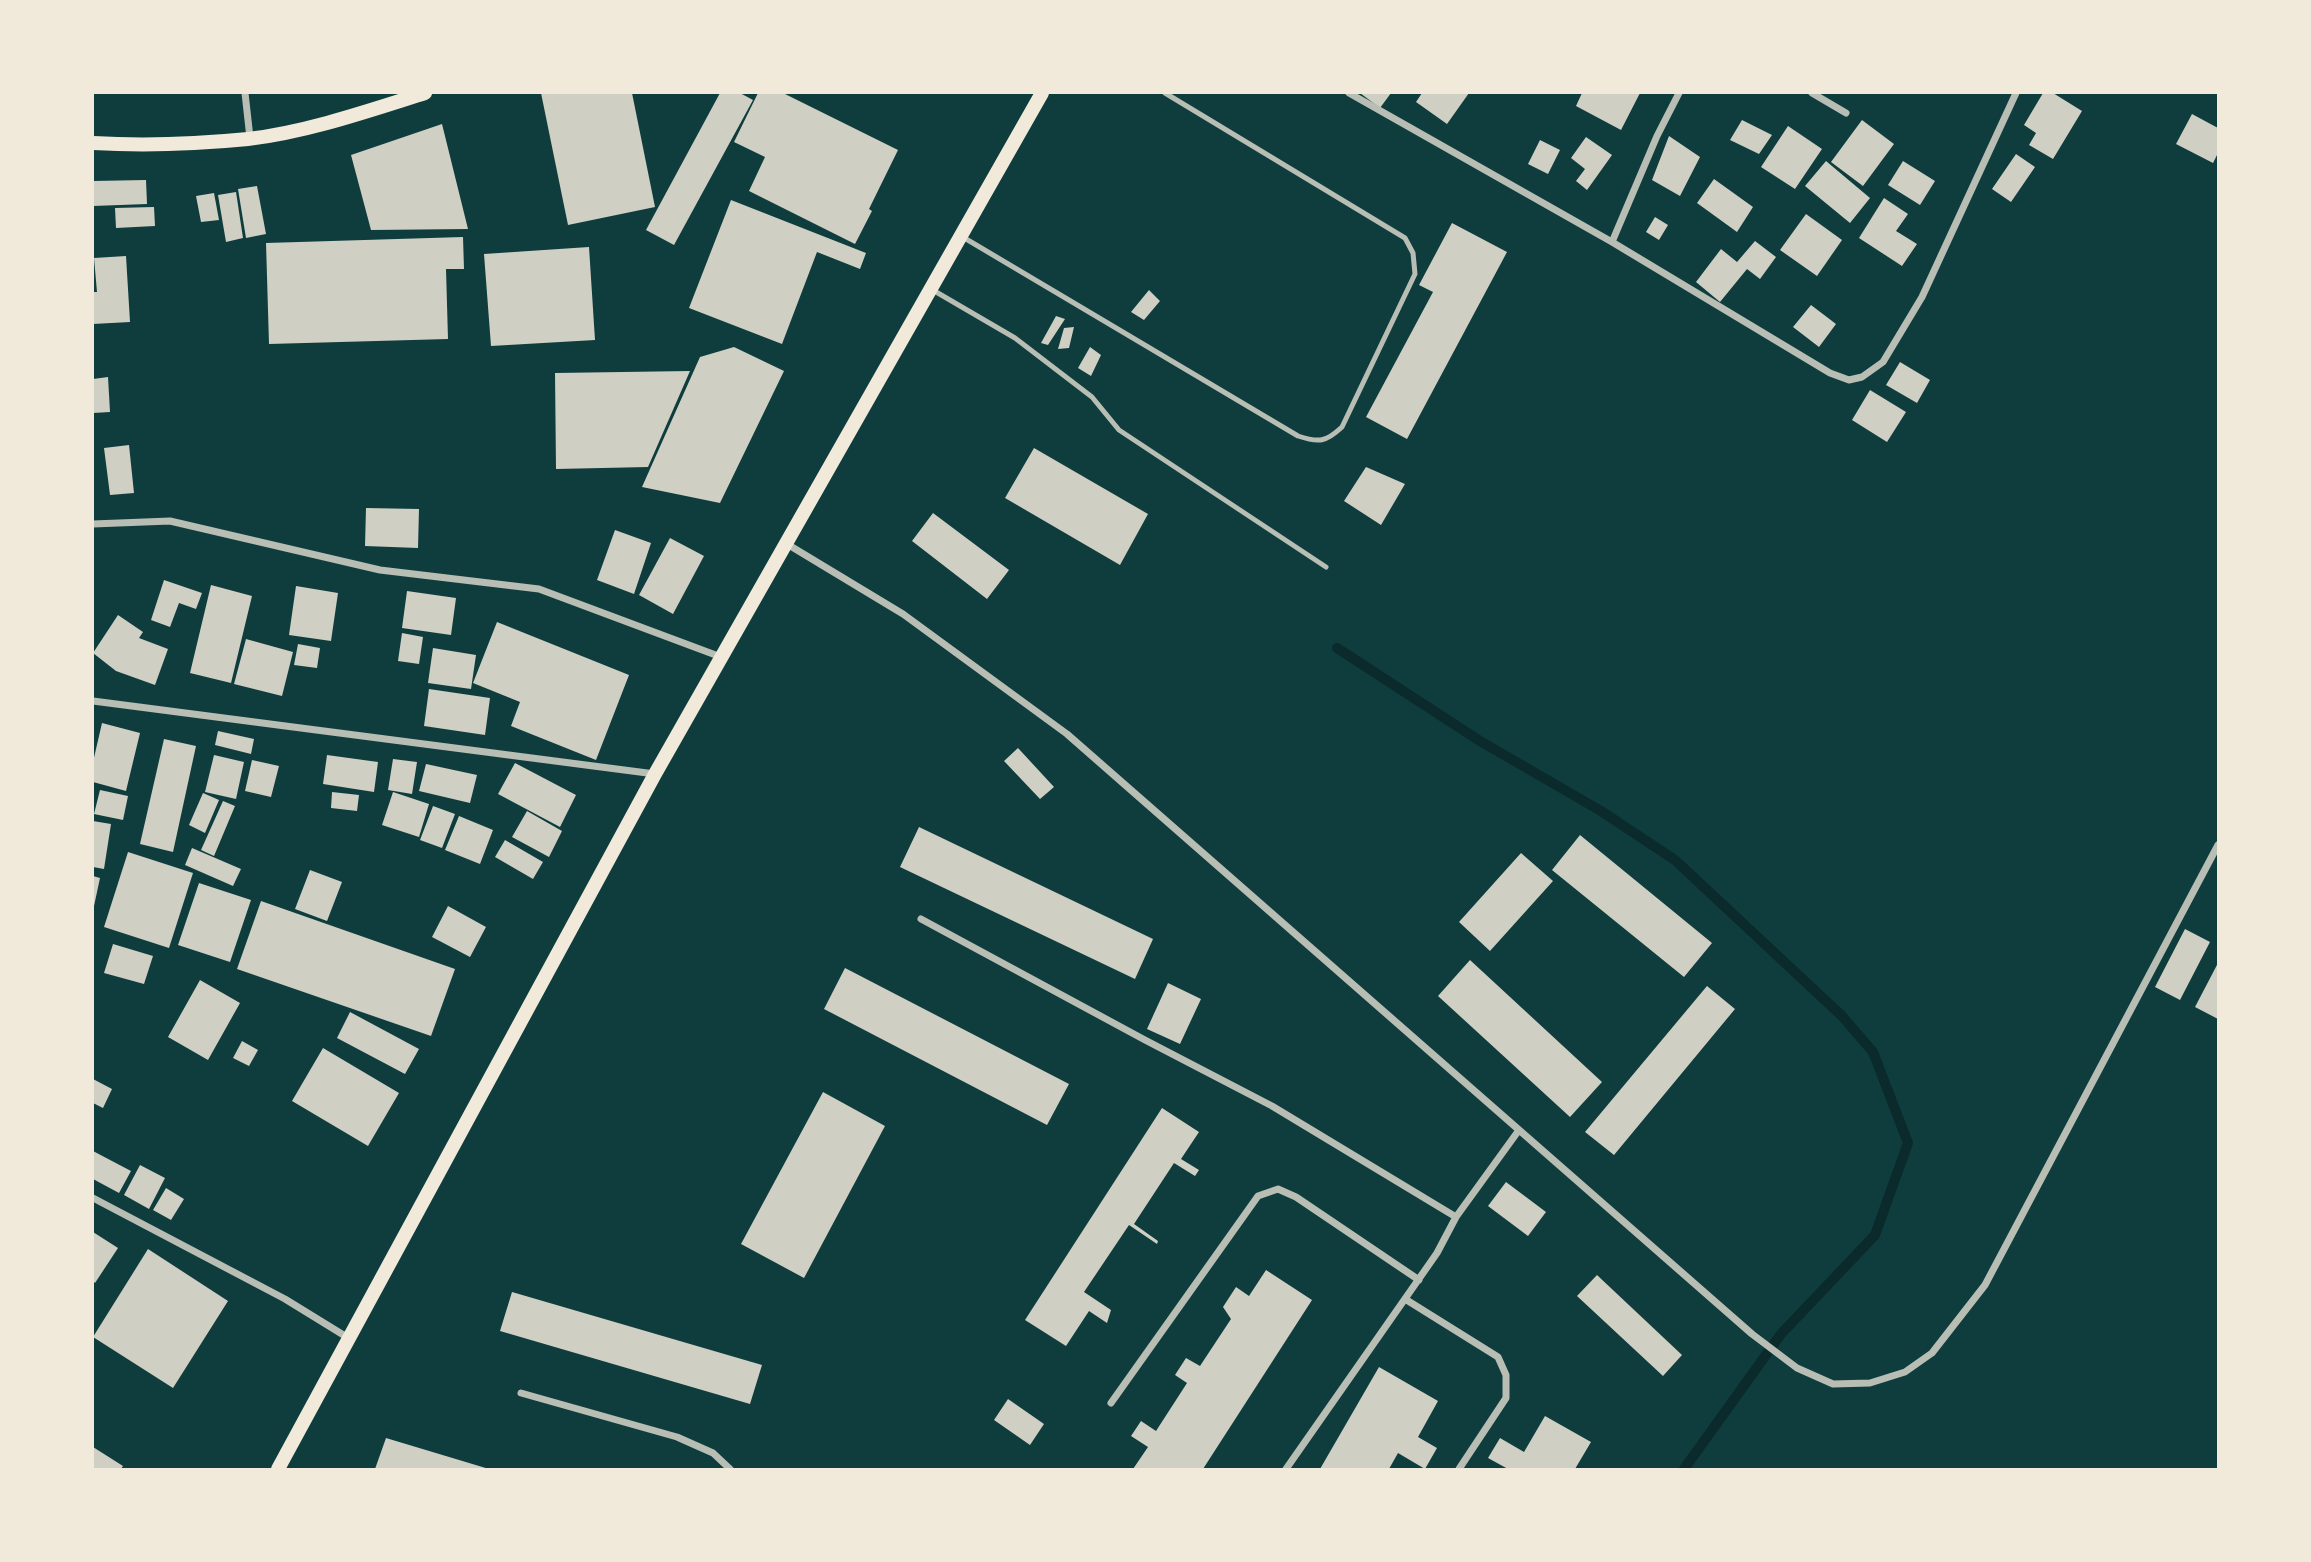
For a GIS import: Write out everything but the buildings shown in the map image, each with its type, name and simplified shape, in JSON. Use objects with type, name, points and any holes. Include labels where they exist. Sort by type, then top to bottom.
[{"type":"main road","points":[[93,143],[134,145],[250,138],[357,114],[425,93]]},
{"type":"main road","points":[[278,1469],[655,774],[1042,93]]},
{"type":"street","points":[[246,93],[250,138]]},
{"type":"street","points":[[1349,93],[1612,242],[1830,373],[1849,380],[1863,377],[1883,362],[1922,297],[2016,93]]},
{"type":"street","points":[[1612,242],[1657,135],[1679,93]]},
{"type":"street","points":[[1812,93],[1846,113]]},
{"type":"street","points":[[93,524],[170,521],[380,570],[539,589],[721,657]]},
{"type":"street","points":[[786,543],[903,614],[1067,734],[1752,1334],[1797,1368],[1833,1384],[1870,1383],[1905,1372],[1932,1353],[1985,1285],[2218,845]]},
{"type":"street","points":[[93,701],[655,774]]},
{"type":"street","points":[[921,919],[1272,1106],[1455,1217]]},
{"type":"street","points":[[1286,1469],[1419,1280],[1437,1253],[1455,1217],[1519,1130]]},
{"type":"street","points":[[1111,1403],[1258,1196],[1278,1189],[1296,1197],[1419,1280]]},
{"type":"street","points":[[93,1198],[285,1298],[350,1339]]},
{"type":"street","points":[[1405,1299],[1498,1357],[1506,1375],[1506,1398],[1459,1469]]},
{"type":"street","points":[[521,1393],[677,1437],[713,1453],[730,1469]]},
{"type":"lane","points":[[961,236],[1298,436],[1313,441],[1329,439],[1342,427],[1415,274],[1413,253],[1405,238],[1166,93]]},
{"type":"lane","points":[[931,289],[1015,338],[1092,397],[1119,430],[1326,567]]},
{"type":"waterway","points":[[1337,648],[1480,741],[1601,811],[1675,860],[1842,1016],[1873,1052],[1908,1143],[1875,1235],[1781,1334],[1684,1469]]}]
